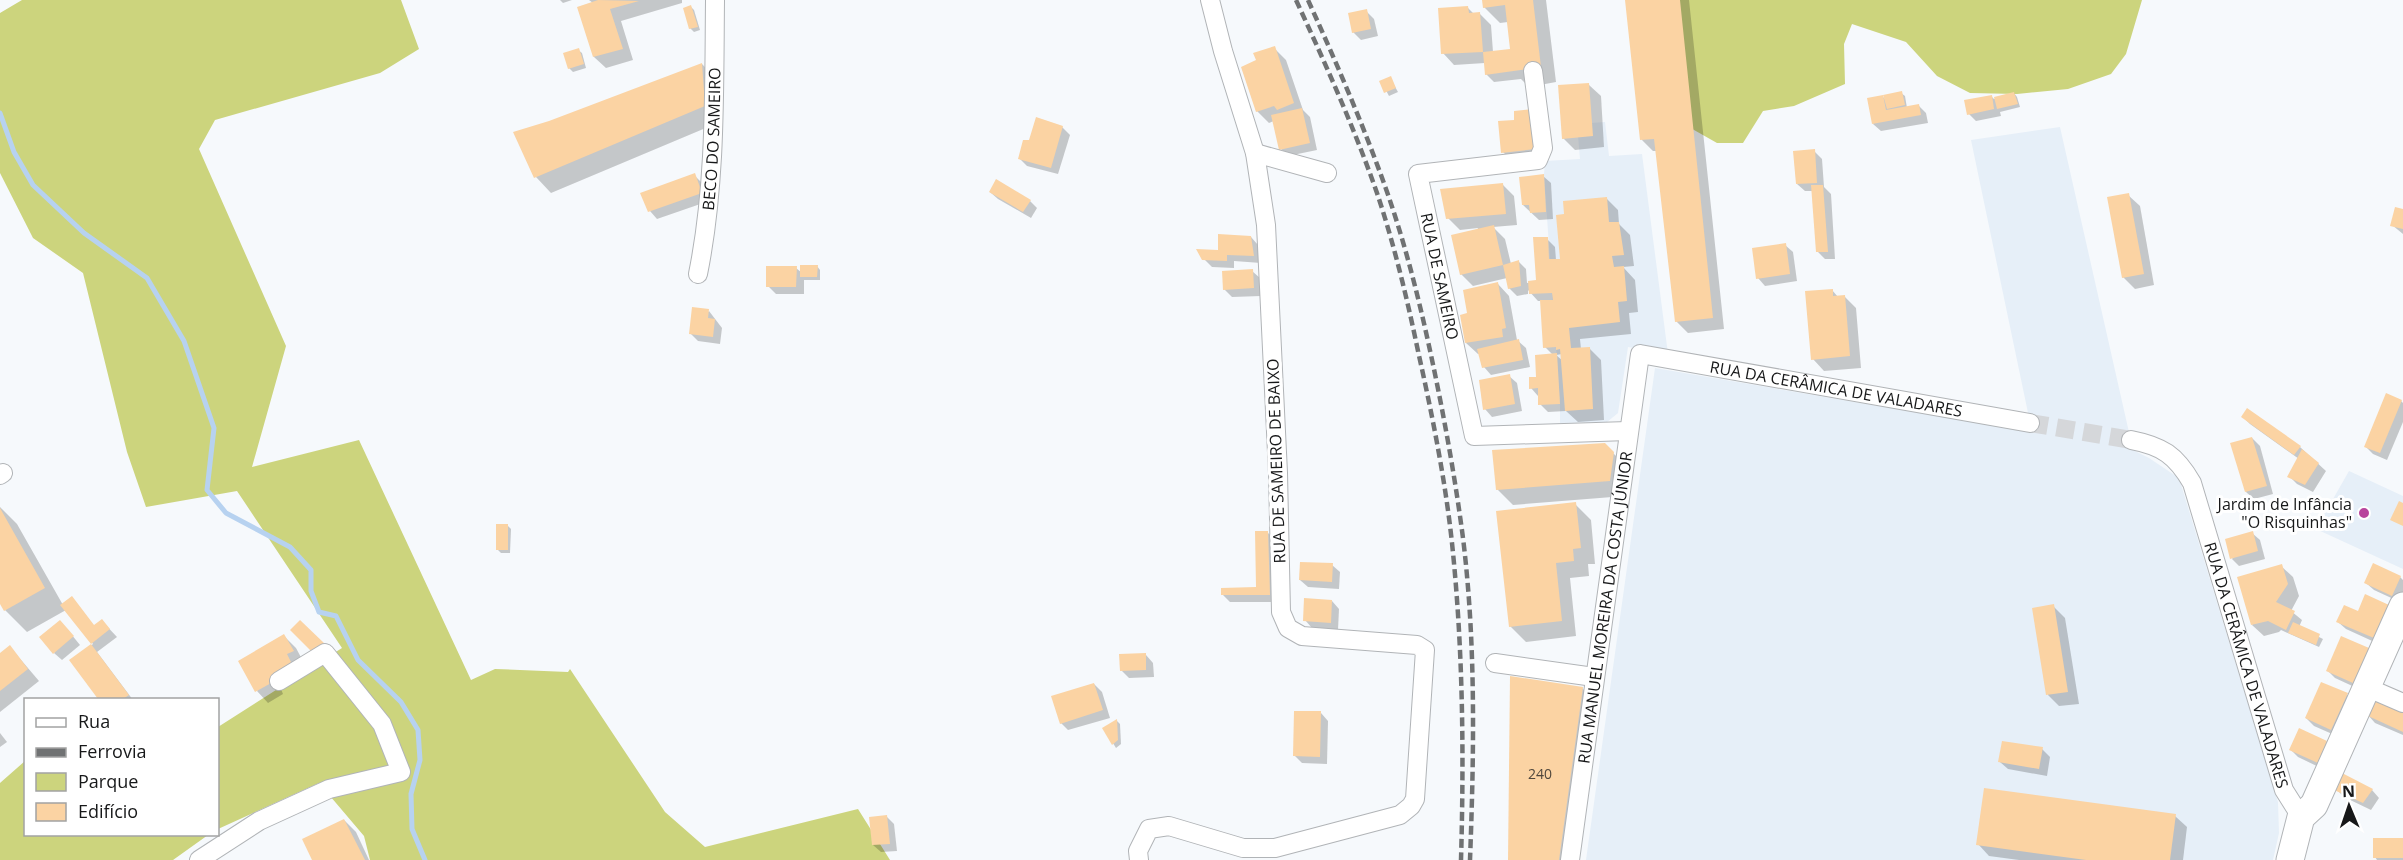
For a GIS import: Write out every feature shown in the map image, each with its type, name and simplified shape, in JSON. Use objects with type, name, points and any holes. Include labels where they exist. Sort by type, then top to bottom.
[{"type":"main road","points":[[2290,860],[2301,817],[2314,805],[2403,606]]},
{"type":"street","name":"BECO DO SAMEIRO","points":[[698,274],[706,233],[712,147],[715,0]]},
{"type":"street","name":"RUA DE SAMEIRO DE BAIXO","points":[[1139,860],[1138,851],[1149,830],[1169,826],[1243,848],[1275,848],[1400,815],[1411,806],[1415,798],[1425,650],[1417,645],[1302,636],[1288,628],[1281,612],[1278,473],[1266,225],[1255,153],[1223,51],[1210,0]]},
{"type":"street","name":"RUA DE SAMEIRO","points":[[1533,71],[1543,147],[1538,160],[1418,174],[1474,436],[1628,431]]},
{"type":"street","points":[[1255,153],[1327,173]]},
{"type":"street","name":"RUA MANUEL MOREIRA DA COSTA JÚNIOR","points":[[1570,860],[1640,354]]},
{"type":"street","name":"RUA DA CERÂMICA DE VALADARES","points":[[1640,354],[2030,423]]},
{"type":"street","name":"RUA DA CERÂMICA DE VALADARES","points":[[2131,440],[2160,448],[2181,464],[2192,483],[2284,790],[2301,817]]},
{"type":"street","points":[[199,860],[259,821],[328,789],[401,772],[382,724],[325,653],[279,681]]},
{"type":"street","points":[[1495,663],[1594,677]]},
{"type":"street","points":[[2366,687],[2403,703]]},
{"type":"shaded area","points":[[1605,122],[1609,156],[1642,154],[1668,354],[1628,347],[1618,413],[1607,422],[1560,423],[1545,161],[1580,159],[1577,124]]},
{"type":"shaded area","points":[[2060,127],[2133,450],[2179,478],[2278,802],[2279,833],[2273,860],[1586,860],[1655,368],[2032,432],[1971,140]]},
{"type":"shaded area","name":"Jardim de Infância \"O Risquinhas\"","points":[[2349,471],[2403,496],[2403,569],[2316,529]]},
{"type":"green space","points":[[22,0],[401,0],[419,49],[380,73],[215,120],[199,149],[286,346],[252,467],[359,440],[471,680],[495,669],[568,672],[570,669],[665,812],[705,847],[858,809],[890,860],[370,860],[364,836],[319,783],[219,829],[219,726],[342,648],[237,491],[146,507],[127,452],[83,273],[33,238],[0,173],[0,13]]},
{"type":"green space","points":[[1677,0],[2142,0],[2126,54],[2111,74],[2068,89],[2017,94],[1970,93],[1937,76],[1906,42],[1852,24],[1844,44],[1845,84],[1794,106],[1763,111],[1743,143],[1717,143],[1687,126]]},
{"type":"green space","points":[[24,762],[24,836],[207,836],[173,860],[0,860],[0,783]]},
{"type":"building","points":[[598,0],[639,1],[610,9],[623,49],[593,57],[577,7]]},
{"type":"building","points":[[1482,0],[1533,0],[1541,67],[1485,75],[1483,52],[1510,49],[1505,5],[1483,8]]},
{"type":"building","points":[[1625,0],[1680,0],[1713,318],[1675,322],[1654,139],[1640,140]]},
{"type":"building","points":[[691,5],[698,27],[689,29],[683,8]]},
{"type":"building","points":[[1468,6],[1469,13],[1480,12],[1483,52],[1441,54],[1438,8]]},
{"type":"building","points":[[1367,9],[1371,29],[1352,33],[1348,13]]},
{"type":"building","points":[[1275,46],[1294,103],[1277,110],[1274,106],[1256,112],[1241,67],[1256,60],[1253,53]]},
{"type":"building","points":[[579,48],[584,64],[568,69],[563,53]]},
{"type":"building","points":[[702,63],[705,106],[534,178],[513,132],[549,121]]},
{"type":"building","points":[[1391,76],[1396,88],[1384,93],[1379,81]]},
{"type":"building","points":[[1589,83],[1593,136],[1562,139],[1558,85]]},
{"type":"building","points":[[1902,91],[1905,105],[1887,109],[1883,95]]},
{"type":"building","points":[[2014,92],[2018,104],[1997,109],[1994,97]]},
{"type":"building","points":[[1883,95],[1886,110],[1919,104],[1921,115],[1872,124],[1867,98]]},
{"type":"building","points":[[1992,95],[1994,109],[1967,115],[1964,100]]},
{"type":"building","points":[[1302,108],[1310,143],[1279,150],[1271,115]]},
{"type":"building","points":[[1532,109],[1536,149],[1501,153],[1498,121],[1514,120],[1514,111]]},
{"type":"building","points":[[1036,117],[1063,126],[1051,168],[1018,159],[1023,140],[1029,140]]},
{"type":"building","points":[[1815,149],[1817,183],[1796,184],[1793,151]]},
{"type":"building","points":[[695,173],[702,193],[648,212],[640,193]]},
{"type":"building","points":[[1544,174],[1546,212],[1530,213],[1529,205],[1522,205],[1519,177]]},
{"type":"building","points":[[996,179],[1031,200],[1023,212],[989,192]]},
{"type":"building","points":[[1503,183],[1506,214],[1446,219],[1440,189]]},
{"type":"building","points":[[1811,185],[1823,185],[1828,252],[1816,252]]},
{"type":"building","points":[[2129,193],[2144,274],[2122,278],[2107,197]]},
{"type":"building","points":[[1607,197],[1609,222],[1619,222],[1624,255],[1612,256],[1614,267],[1624,266],[1627,301],[1618,302],[1620,322],[1569,328],[1571,348],[1590,347],[1593,409],[1565,411],[1560,349],[1543,348],[1540,300],[1553,300],[1552,293],[1529,294],[1528,281],[1536,280],[1533,237],[1548,237],[1549,259],[1560,259],[1556,215],[1564,214],[1563,201]]},
{"type":"building","points":[[2395,207],[2403,209],[2403,229],[2390,226]]},
{"type":"building","points":[[1494,225],[1503,265],[1460,275],[1451,235]]},
{"type":"building","points":[[1218,234],[1251,236],[1254,256],[1227,255],[1227,261],[1202,260],[1196,249],[1218,250]]},
{"type":"building","points":[[1786,243],[1790,274],[1756,279],[1752,248]]},
{"type":"building","points":[[1519,260],[1521,286],[1508,289],[1503,265]]},
{"type":"building","points":[[800,265],[818,265],[817,277],[800,277]]},
{"type":"building","points":[[766,266],[797,266],[796,287],[766,287]]},
{"type":"building","points":[[1253,269],[1254,288],[1223,290],[1222,271]]},
{"type":"building","points":[[1498,282],[1506,328],[1502,329],[1503,337],[1465,343],[1460,315],[1467,313],[1463,290]]},
{"type":"building","points":[[1833,289],[1833,296],[1845,295],[1850,356],[1811,360],[1805,291]]},
{"type":"building","points":[[692,307],[709,309],[708,318],[715,319],[713,337],[689,334]]},
{"type":"building","points":[[1519,339],[1523,360],[1482,368],[1477,349]]},
{"type":"building","points":[[1557,353],[1560,404],[1538,405],[1538,388],[1529,389],[1529,377],[1536,377],[1535,355]]},
{"type":"building","points":[[1510,374],[1515,404],[1483,410],[1479,380]]},
{"type":"building","points":[[2386,393],[2402,400],[2380,453],[2364,447]]},
{"type":"building","points":[[2247,408],[2301,446],[2294,455],[2241,417]]},
{"type":"building","points":[[2252,437],[2267,486],[2245,492],[2230,443]]},
{"type":"building","points":[[1605,443],[1614,452],[1610,481],[1496,490],[1492,450]]},
{"type":"building","points":[[2302,449],[2319,463],[2305,485],[2287,477]]},
{"type":"building","points":[[2399,501],[2403,503],[2403,526],[2390,520]]},
{"type":"building","points":[[1576,502],[1581,548],[1573,549],[1574,561],[1556,563],[1562,621],[1509,627],[1496,511]]},
{"type":"building","points":[[0,508],[45,588],[4,611],[0,604]]},
{"type":"building","points":[[496,524],[508,524],[508,550],[496,550]]},
{"type":"building","points":[[1255,531],[1268,531],[1270,595],[1221,595],[1221,588],[1256,587]]},
{"type":"building","points":[[2253,531],[2258,551],[2230,559],[2225,539]]},
{"type":"building","points":[[1300,562],[1333,563],[1332,582],[1299,580]]},
{"type":"building","points":[[2373,563],[2401,576],[2392,596],[2364,583]]},
{"type":"building","points":[[2282,564],[2288,584],[2276,602],[2295,611],[2286,630],[2268,621],[2251,625],[2237,577]]},
{"type":"building","points":[[2365,594],[2389,605],[2374,638],[2336,622],[2344,605],[2358,611]]},
{"type":"building","points":[[72,596],[94,625],[102,619],[110,629],[91,644],[60,605]]},
{"type":"building","points":[[1304,598],[1332,600],[1331,623],[1303,621]]},
{"type":"building","points":[[2054,604],[2068,692],[2046,695],[2032,608]]},
{"type":"building","points":[[60,620],[74,636],[53,654],[39,637]]},
{"type":"building","points":[[300,620],[325,644],[315,655],[290,630]]},
{"type":"building","points":[[2293,622],[2320,634],[2316,645],[2288,633]]},
{"type":"building","points":[[284,634],[294,651],[287,654],[292,664],[270,677],[273,682],[255,692],[238,661]]},
{"type":"building","points":[[2341,636],[2369,648],[2353,683],[2326,671]]},
{"type":"building","points":[[91,644],[129,695],[124,698],[97,698],[69,660]]},
{"type":"building","points":[[10,645],[28,669],[0,691],[0,653]]},
{"type":"building","points":[[1146,653],[1146,670],[1120,671],[1119,654]]},
{"type":"building","points":[[1510,676],[1583,687],[1559,860],[1508,860]]},
{"type":"building","points":[[2321,682],[2348,693],[2331,730],[2305,718]]},
{"type":"building","points":[[1094,683],[1103,710],[1060,724],[1051,696]]},
{"type":"building","points":[[2374,698],[2403,711],[2403,732],[2366,715]]},
{"type":"building","points":[[1294,711],[1321,711],[1320,757],[1293,756]]},
{"type":"building","points":[[1117,719],[1118,740],[1112,745],[1102,728]]},
{"type":"building","points":[[2299,728],[2327,741],[2318,763],[2289,750]]},
{"type":"building","points":[[2002,741],[2043,747],[2039,769],[1998,762]]},
{"type":"building","points":[[2342,773],[2373,789],[2363,803],[2334,790]]},
{"type":"building","points":[[1984,788],[2176,814],[2170,860],[2086,860],[1976,845]]},
{"type":"building","points":[[887,815],[890,844],[872,845],[869,817]]},
{"type":"building","points":[[344,819],[365,860],[312,860],[302,839]]},
{"type":"building","points":[[2373,838],[2403,838],[2403,858],[2373,858]]},
{"type":"waterway","points":[[0,113],[14,152],[33,185],[84,233],[147,278],[184,341],[214,428],[207,490],[226,513],[290,547],[311,570],[311,591],[319,612],[336,616],[358,660],[401,702],[418,730],[420,760],[411,794],[412,829],[425,860]]},
{"type":"tunnel","points":[[2030,423],[2131,440]]},
{"type":"railway","points":[[1296,0],[1349,120],[1377,193],[1405,291],[1433,422],[1442,470],[1456,582],[1462,741],[1461,860]]},
{"type":"railway","points":[[1308,0],[1359,117],[1393,209],[1422,313],[1445,424],[1463,538],[1470,618],[1473,739],[1470,860]]},
{"type":"place","name":"Jardim de Infância \"O Risquinhas\"","points":[[2364,513]]}]
